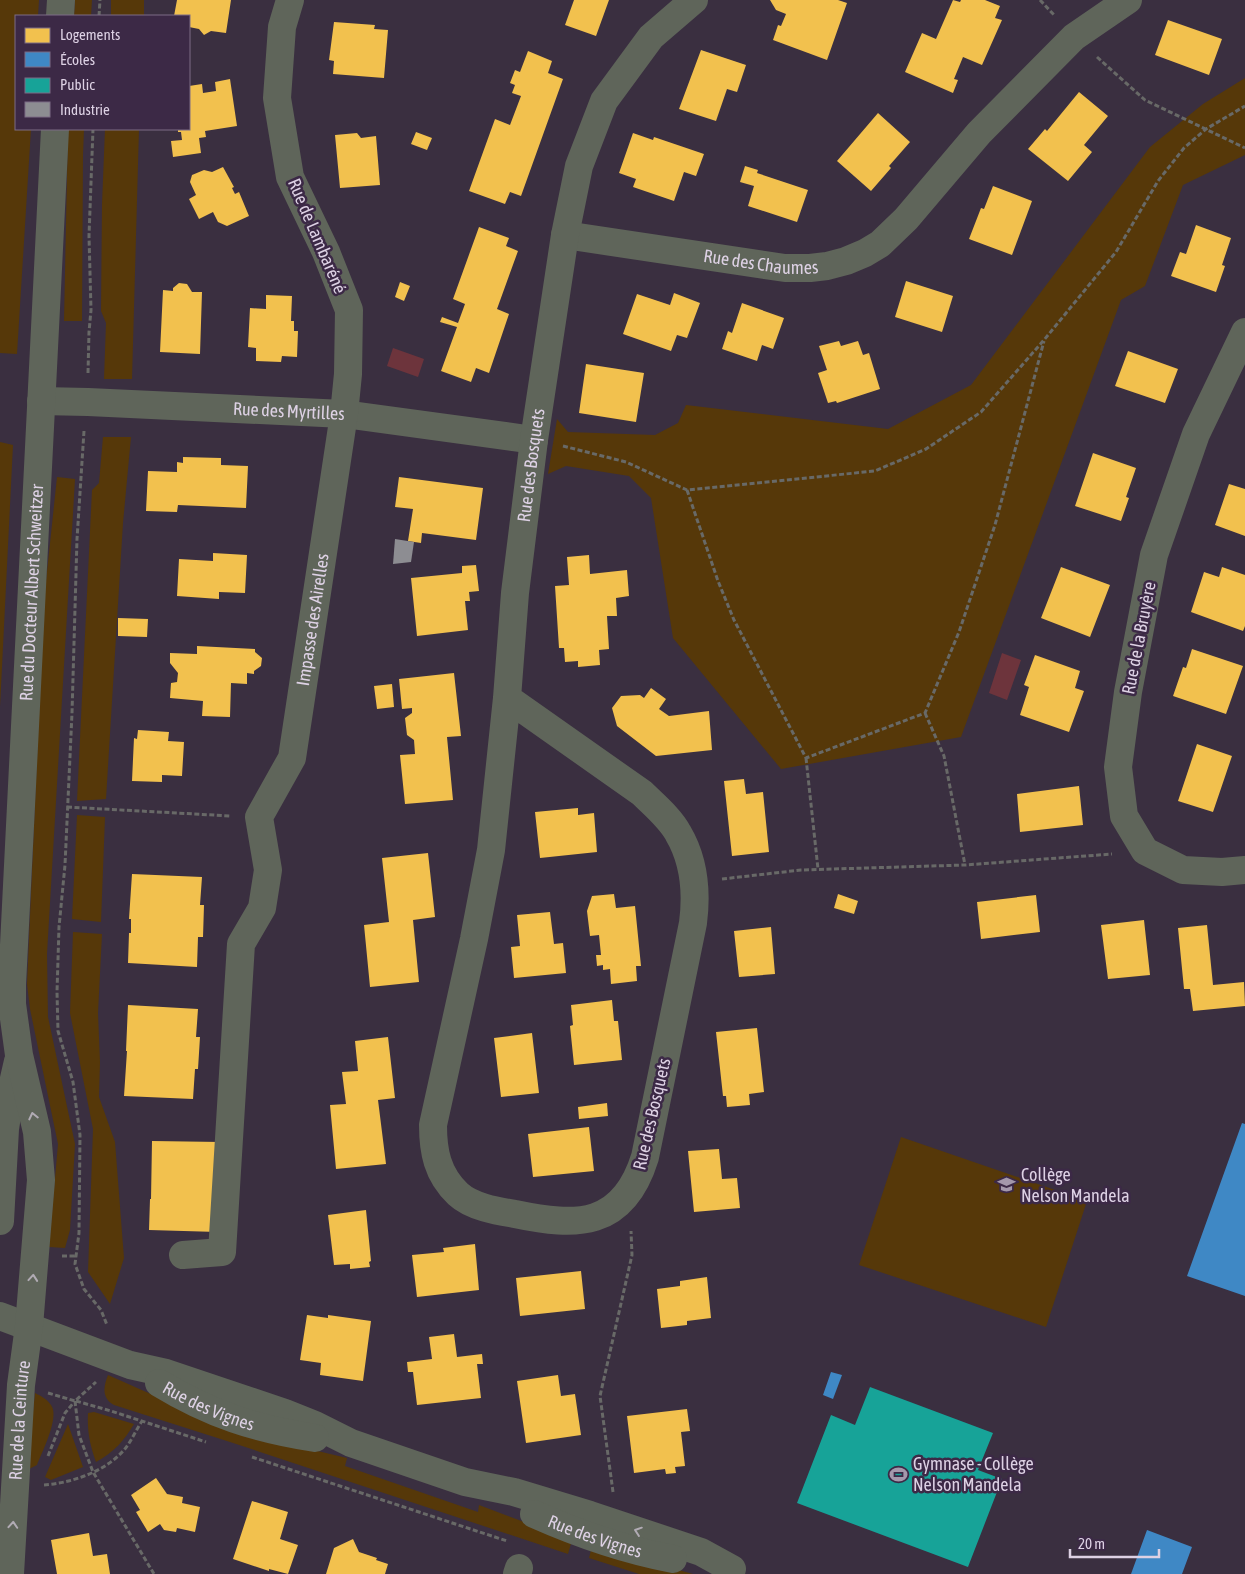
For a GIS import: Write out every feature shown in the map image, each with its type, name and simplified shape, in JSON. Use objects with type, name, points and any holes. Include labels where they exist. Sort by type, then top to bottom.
[{"type":"street","points":[[60,15],[61,0]]},
{"type":"street","name":"Rue de Lambaréné","points":[[290,0],[282,27],[277,98],[290,177],[326,252],[348,310],[348,374],[344,414]]},
{"type":"street","points":[[566,235],[579,166],[604,101],[651,37],[694,0]]},
{"type":"street","name":"Rue des Chaumes","points":[[566,235],[785,268],[828,266],[846,261],[865,253],[894,232],[979,133],[1074,37],[1128,0]]},
{"type":"street","name":"Rue du Docteur Albert Schweitzer","points":[[29,1326],[41,1180],[40,1152],[19,1055],[12,1004],[13,956],[55,130]]},
{"type":"street","name":"Rue des Bosquets","points":[[507,698],[642,793],[678,832],[687,851],[695,885],[693,923],[639,1177],[629,1193],[617,1206],[598,1216],[580,1221],[561,1222],[499,1211],[474,1203],[458,1195],[446,1179],[433,1148],[433,1125],[474,938],[491,850],[507,698],[514,593],[534,440],[566,235]]},
{"type":"street","name":"Rue de la Bruyère","points":[[1145,851],[1124,816],[1118,767],[1128,692],[1154,555],[1196,434],[1245,332]]},
{"type":"street","name":"Rue des Myrtilles","points":[[41,402],[88,402],[344,414],[534,440]]},
{"type":"street","name":"Impasse des Airelles","points":[[259,817],[292,758],[344,414]]},
{"type":"street","points":[[183,1255],[222,1252],[241,944],[262,908],[268,870],[259,817]]},
{"type":"street","points":[[1145,851],[1183,870],[1222,872],[1245,870]]},
{"type":"street","name":"Rue du Docteur Albert Schweitzer","points":[[0,1221],[5,1129],[19,1055]]},
{"type":"street","name":"Rue des Vignes","points":[[0,1316],[130,1365],[166,1373],[315,1425],[351,1443],[465,1482],[514,1492],[590,1515],[701,1552],[740,1571]]},
{"type":"street","name":"Rue de la Ceinture","points":[[10,1574],[21,1385],[29,1326]]},
{"type":"path","points":[[99,15],[100,0]]},
{"type":"path","points":[[1040,0],[1074,37],[1145,100],[1245,148]]},
{"type":"path","points":[[534,440],[626,462],[687,490],[875,471],[926,449],[981,412],[1044,340],[1116,252],[1158,181],[1184,148],[1206,129],[1245,106]]},
{"type":"path","points":[[76,1256],[79,1233],[80,1135],[73,1082],[58,1031],[57,992],[72,713],[77,539],[84,432],[88,402],[91,310],[89,236],[93,130]]},
{"type":"path","points":[[806,758],[925,713],[959,632],[995,525],[1044,340]]},
{"type":"path","points":[[687,490],[718,581],[734,620],[806,758],[818,869]]},
{"type":"path","points":[[925,713],[944,756],[965,865]]},
{"type":"path","points":[[67,806],[259,817]]},
{"type":"path","points":[[695,885],[712,880],[818,869],[965,865],[1145,851]]},
{"type":"path","points":[[614,1498],[600,1396],[632,1255],[629,1193]]},
{"type":"path","points":[[154,1574],[93,1472],[79,1435],[75,1401],[208,1442]]},
{"type":"path","points":[[42,1486],[59,1484],[93,1472],[110,1463],[124,1450],[142,1421]]},
{"type":"path","points":[[245,1455],[517,1562]]},
{"type":"shaded area","points":[[0,0],[39,0],[38,15],[15,15],[15,130],[31,130],[17,354],[0,353]]},
{"type":"shaded area","points":[[75,0],[92,0],[91,15],[74,15]]},
{"type":"shaded area","points":[[111,0],[144,0],[144,15],[111,15]]},
{"type":"shaded area","points":[[1245,78],[1245,155],[1183,185],[1145,286],[1121,300],[961,737],[781,769],[673,638],[651,498],[629,476],[566,466],[548,474],[557,419],[568,432],[655,435],[678,423],[686,405],[888,429],[971,385],[1150,147],[1203,104]]},
{"type":"shaded area","points":[[68,130],[84,130],[82,321],[64,321]]},
{"type":"shaded area","points":[[105,130],[139,130],[132,379],[104,379],[106,323],[101,311]]},
{"type":"shaded area","points":[[393,348],[424,359],[418,377],[387,366]]},
{"type":"shaded area","points":[[103,437],[131,437],[123,523],[106,799],[77,801],[92,490],[99,483]]},
{"type":"shaded area","points":[[0,442],[13,445],[0,707]]},
{"type":"shaded area","points":[[57,477],[75,479],[47,954],[48,1017],[75,1144],[70,1230],[65,1248],[49,1247],[58,1144],[30,1009],[27,984],[44,600]]},
{"type":"shaded area","points":[[1002,653],[1021,660],[1007,700],[989,693]]},
{"type":"shaded area","points":[[77,815],[105,817],[101,922],[72,919]]},
{"type":"shaded area","points":[[73,932],[102,934],[98,1013],[99,1097],[115,1142],[124,1258],[110,1304],[88,1272],[93,1129],[70,1013]]},
{"type":"shaded area","points":[[901,1137],[1087,1201],[1046,1327],[859,1265]]},
{"type":"shaded area","points":[[108,1375],[216,1423],[288,1444],[347,1458],[345,1466],[478,1512],[479,1505],[572,1540],[568,1554],[114,1405],[107,1399],[105,1392]]},
{"type":"shaded area","points":[[35,1393],[46,1399],[51,1405],[53,1418],[49,1435],[37,1465],[27,1470]]},
{"type":"shaded area","points":[[94,1412],[134,1424],[118,1446],[96,1462],[88,1426],[88,1413]]},
{"type":"shaded area","points":[[68,1424],[83,1467],[51,1480],[45,1477]]},
{"type":"shaded area","points":[[592,1546],[693,1574],[639,1574],[589,1558]]},
{"type":"building: Logements","points":[[177,0],[231,0],[226,33],[211,31],[204,35],[199,29],[190,27],[190,15],[174,15]]},
{"type":"building: Logements","points":[[574,0],[609,0],[596,36],[565,25]]},
{"type":"building: Logements","points":[[770,0],[838,0],[847,3],[827,60],[773,40],[778,25],[781,26],[786,14],[776,10]]},
{"type":"building: Logements","points":[[953,0],[960,2],[961,0],[985,0],[1000,6],[995,18],[1002,20],[982,65],[963,57],[954,79],[958,80],[953,93],[905,72],[922,33],[936,39]]},
{"type":"building: Logements","points":[[1168,20],[1222,39],[1209,75],[1155,55]]},
{"type":"building: Logements","points":[[334,22],[375,25],[374,29],[388,30],[384,78],[333,74],[334,61],[329,60]]},
{"type":"building: Logements","points":[[701,50],[746,65],[737,92],[727,89],[716,121],[679,109]]},
{"type":"building: Logements","points":[[528,51],[552,61],[548,73],[563,79],[521,196],[510,192],[505,204],[469,191],[495,119],[510,125],[521,96],[512,93],[515,85],[510,83],[515,70],[520,72]]},
{"type":"building: Logements","points":[[230,79],[237,126],[205,131],[206,137],[199,138],[201,153],[173,157],[171,141],[182,140],[181,132],[178,132],[178,130],[190,130],[190,86],[202,84],[203,93],[216,91],[215,82]]},
{"type":"building: Logements","points":[[1079,92],[1108,116],[1084,145],[1092,152],[1068,181],[1028,149],[1045,129],[1047,131]]},
{"type":"building: Logements","points":[[878,113],[910,142],[871,191],[837,161]]},
{"type":"building: Logements","points":[[416,132],[432,138],[427,150],[411,144]]},
{"type":"building: Logements","points":[[357,133],[361,138],[376,136],[380,185],[340,188],[335,135]]},
{"type":"building: Logements","points":[[633,133],[653,140],[654,137],[704,154],[696,176],[684,172],[674,201],[633,187],[636,179],[619,173]]},
{"type":"building: Logements","points":[[745,166],[758,170],[757,173],[808,190],[797,222],[748,206],[754,186],[740,182]]},
{"type":"building: Logements","points":[[223,167],[234,187],[232,188],[235,194],[239,192],[249,216],[227,226],[218,222],[213,212],[199,219],[189,199],[196,195],[190,182],[192,175],[204,170],[212,172]]},
{"type":"building: Logements","points":[[993,186],[1032,201],[1012,255],[969,239],[981,208],[984,209]]},
{"type":"building: Logements","points":[[1196,225],[1231,238],[1222,265],[1225,266],[1216,292],[1171,276],[1180,252],[1186,254]]},
{"type":"building: Logements","points":[[479,227],[509,238],[506,246],[518,251],[497,309],[509,314],[489,373],[476,368],[471,382],[441,371],[457,327],[440,322],[442,317],[458,323],[465,304],[453,299]]},
{"type":"building: Logements","points":[[906,281],[953,296],[942,332],[895,317]]},
{"type":"building: Logements","points":[[400,282],[410,286],[404,301],[395,297]]},
{"type":"building: Logements","points":[[179,283],[187,284],[192,292],[202,292],[200,354],[160,352],[163,290],[173,291],[173,288]]},
{"type":"building: Logements","points":[[674,293],[700,303],[687,338],[677,335],[671,351],[623,334],[637,294],[670,305]]},
{"type":"building: Logements","points":[[266,295],[292,296],[291,321],[294,321],[294,331],[298,331],[297,357],[282,356],[281,362],[256,361],[256,348],[248,347],[250,308],[266,309]]},
{"type":"building: Logements","points":[[742,303],[784,318],[773,349],[762,345],[757,361],[722,349],[728,331],[732,333]]},
{"type":"building: Logements","points":[[839,341],[841,346],[858,341],[863,355],[869,353],[880,389],[837,403],[836,401],[828,403],[818,373],[827,370],[819,346]]},
{"type":"building: Logements","points":[[1128,351],[1178,369],[1165,403],[1115,386]]},
{"type":"building: Logements","points":[[586,364],[644,373],[636,422],[579,413]]},
{"type":"building: Logements","points":[[1093,453],[1136,468],[1126,497],[1129,498],[1121,521],[1075,506]]},
{"type":"building: Logements","points":[[183,457],[221,458],[221,465],[248,466],[246,508],[178,505],[177,512],[146,511],[148,471],[177,472],[177,462],[183,463]]},
{"type":"building: Logements","points":[[399,477],[483,488],[476,540],[422,533],[421,543],[408,541],[413,509],[395,507]]},
{"type":"building: Logements","points":[[1229,484],[1245,489],[1245,536],[1215,525]]},
{"type":"building: Logements","points":[[213,553],[247,555],[245,593],[219,592],[219,599],[177,596],[179,559],[213,561]]},
{"type":"building: Logements","points":[[589,555],[590,574],[627,570],[629,596],[616,598],[617,616],[607,616],[609,649],[599,650],[600,665],[578,667],[578,661],[565,662],[564,648],[559,648],[555,586],[569,585],[567,557]]},
{"type":"building: Logements","points":[[476,565],[479,591],[469,592],[470,601],[465,601],[468,630],[417,636],[411,578],[462,573],[462,566]]},
{"type":"building: Logements","points":[[1061,567],[1110,585],[1090,637],[1041,618]]},
{"type":"building: Logements","points":[[1222,567],[1245,575],[1245,626],[1243,631],[1191,612],[1204,572],[1219,577]]},
{"type":"building: Logements","points":[[118,618],[148,619],[147,637],[118,636]]},
{"type":"building: Logements","points":[[197,646],[255,649],[255,652],[262,658],[261,666],[254,671],[254,674],[247,673],[247,684],[231,683],[230,717],[202,716],[203,701],[170,698],[171,683],[177,682],[178,673],[170,663],[170,653],[197,654]]},
{"type":"building: Logements","points":[[1192,649],[1243,666],[1226,714],[1173,696],[1183,667],[1186,668]]},
{"type":"building: Logements","points":[[1035,655],[1080,671],[1075,688],[1084,691],[1069,732],[1020,715],[1029,687],[1024,685]]},
{"type":"building: Logements","points":[[454,673],[461,736],[447,737],[453,800],[405,804],[400,755],[415,754],[414,740],[407,735],[405,718],[412,713],[412,708],[402,709],[399,679]]},
{"type":"building: Logements","points":[[392,684],[394,707],[377,709],[374,686]]},
{"type":"building: Logements","points":[[651,688],[666,699],[659,709],[669,716],[709,711],[712,750],[656,756],[617,726],[612,708],[621,696],[640,695],[644,698]]},
{"type":"building: Logements","points":[[138,730],[169,732],[168,741],[184,742],[182,776],[162,775],[162,782],[132,781],[134,738],[137,739]]},
{"type":"building: Logements","points":[[1197,744],[1232,756],[1213,812],[1178,801]]},
{"type":"building: Logements","points":[[744,779],[746,794],[763,792],[769,852],[732,856],[724,781]]},
{"type":"building: Logements","points":[[1079,786],[1083,825],[1020,832],[1017,794]]},
{"type":"building: Logements","points":[[578,808],[578,815],[594,813],[597,852],[540,858],[535,812]]},
{"type":"building: Logements","points":[[428,853],[435,917],[413,920],[419,982],[370,987],[364,925],[389,922],[382,858]]},
{"type":"building: Logements","points":[[132,874],[202,877],[200,905],[204,905],[203,937],[198,937],[197,967],[128,963],[129,933],[131,933],[131,919],[129,919]]},
{"type":"building: Logements","points":[[614,894],[616,908],[635,906],[641,966],[636,966],[637,981],[611,984],[610,969],[603,970],[603,965],[597,966],[596,955],[601,955],[599,935],[590,936],[587,911],[592,896]]},
{"type":"building: Logements","points":[[838,894],[858,901],[854,914],[834,908]]},
{"type":"building: Logements","points":[[1036,895],[1040,932],[981,939],[977,902]]},
{"type":"building: Logements","points":[[550,912],[554,944],[563,943],[566,973],[514,978],[511,947],[520,946],[517,915]]},
{"type":"building: Logements","points":[[1144,920],[1150,975],[1108,979],[1101,925]]},
{"type":"building: Logements","points":[[1207,925],[1213,985],[1244,982],[1245,1006],[1193,1011],[1190,989],[1184,989],[1178,928]]},
{"type":"building: Logements","points":[[771,927],[775,974],[739,977],[734,931]]},
{"type":"building: Logements","points":[[612,1000],[614,1021],[618,1021],[622,1060],[574,1065],[570,1026],[573,1025],[571,1005]]},
{"type":"building: Logements","points":[[128,1005],[198,1009],[196,1037],[200,1037],[198,1069],[195,1069],[193,1099],[124,1096]]},
{"type":"building: Logements","points":[[757,1028],[764,1092],[749,1094],[750,1105],[727,1107],[726,1096],[723,1096],[716,1032]]},
{"type":"building: Logements","points":[[532,1033],[539,1093],[501,1097],[494,1038]]},
{"type":"building: Logements","points":[[388,1037],[395,1098],[378,1100],[386,1164],[336,1169],[330,1105],[346,1104],[342,1072],[358,1071],[355,1041]]},
{"type":"building: Logements","points":[[607,1103],[608,1116],[579,1119],[578,1107]]},
{"type":"building: Logements","points":[[589,1127],[594,1171],[533,1177],[528,1134]]},
{"type":"building: Logements","points":[[152,1141],[221,1142],[218,1232],[149,1230]]},
{"type":"building: Logements","points":[[719,1149],[722,1179],[737,1178],[740,1208],[694,1212],[688,1151]]},
{"type":"building: Logements","points":[[366,1210],[370,1267],[350,1269],[350,1264],[334,1265],[328,1215]]},
{"type":"building: Logements","points":[[475,1244],[479,1290],[417,1297],[412,1255],[444,1252],[443,1248]]},
{"type":"building: Logements","points":[[581,1271],[585,1309],[520,1316],[516,1278]]},
{"type":"building: Logements","points":[[707,1277],[711,1318],[687,1321],[687,1325],[661,1328],[657,1289],[680,1286],[680,1281]]},
{"type":"building: Logements","points":[[307,1315],[328,1318],[328,1315],[371,1321],[363,1381],[320,1375],[321,1363],[300,1360]]},
{"type":"building: Logements","points":[[454,1334],[457,1357],[482,1354],[483,1364],[477,1364],[481,1398],[417,1405],[413,1372],[408,1372],[407,1362],[432,1359],[429,1337]]},
{"type":"building: Logements","points":[[558,1375],[561,1396],[575,1394],[581,1435],[526,1443],[517,1381]]},
{"type":"building: Logements","points":[[687,1409],[690,1431],[681,1432],[685,1466],[675,1467],[676,1473],[666,1474],[665,1469],[634,1473],[627,1416]]},
{"type":"building: Logements","points":[[156,1478],[167,1494],[183,1497],[182,1503],[200,1507],[195,1532],[177,1528],[176,1532],[164,1530],[160,1524],[148,1532],[136,1512],[140,1510],[131,1495]]},
{"type":"building: Logements","points":[[252,1501],[288,1512],[280,1539],[298,1545],[288,1574],[269,1569],[269,1571],[233,1559]]},
{"type":"building: Logements","points":[[89,1533],[93,1556],[107,1554],[110,1574],[57,1574],[51,1540]]},
{"type":"building: Logements","points":[[353,1539],[359,1552],[388,1564],[385,1574],[326,1574],[334,1548]]},
{"type":"building: Écoles","points":[[1242,1123],[1245,1124],[1245,1296],[1187,1276]]},
{"type":"building: Écoles","points":[[831,1372],[842,1375],[833,1399],[823,1395]]},
{"type":"building: Écoles","points":[[1147,1530],[1192,1547],[1182,1574],[1131,1574]]},
{"type":"building: Public","name":"Gymnase - Collège Nelson Mandela","points":[[870,1387],[993,1433],[978,1470],[1002,1479],[968,1567],[797,1503],[831,1415],[855,1425]]},
{"type":"building: Industrie","points":[[395,539],[414,542],[411,562],[393,564]]},
{"type":"place","name":"Collège Nelson Mandela","points":[[1007,1185]]},
{"type":"place","name":"Gymnase - Collège Nelson Mandela","points":[[899,1474]]}]
